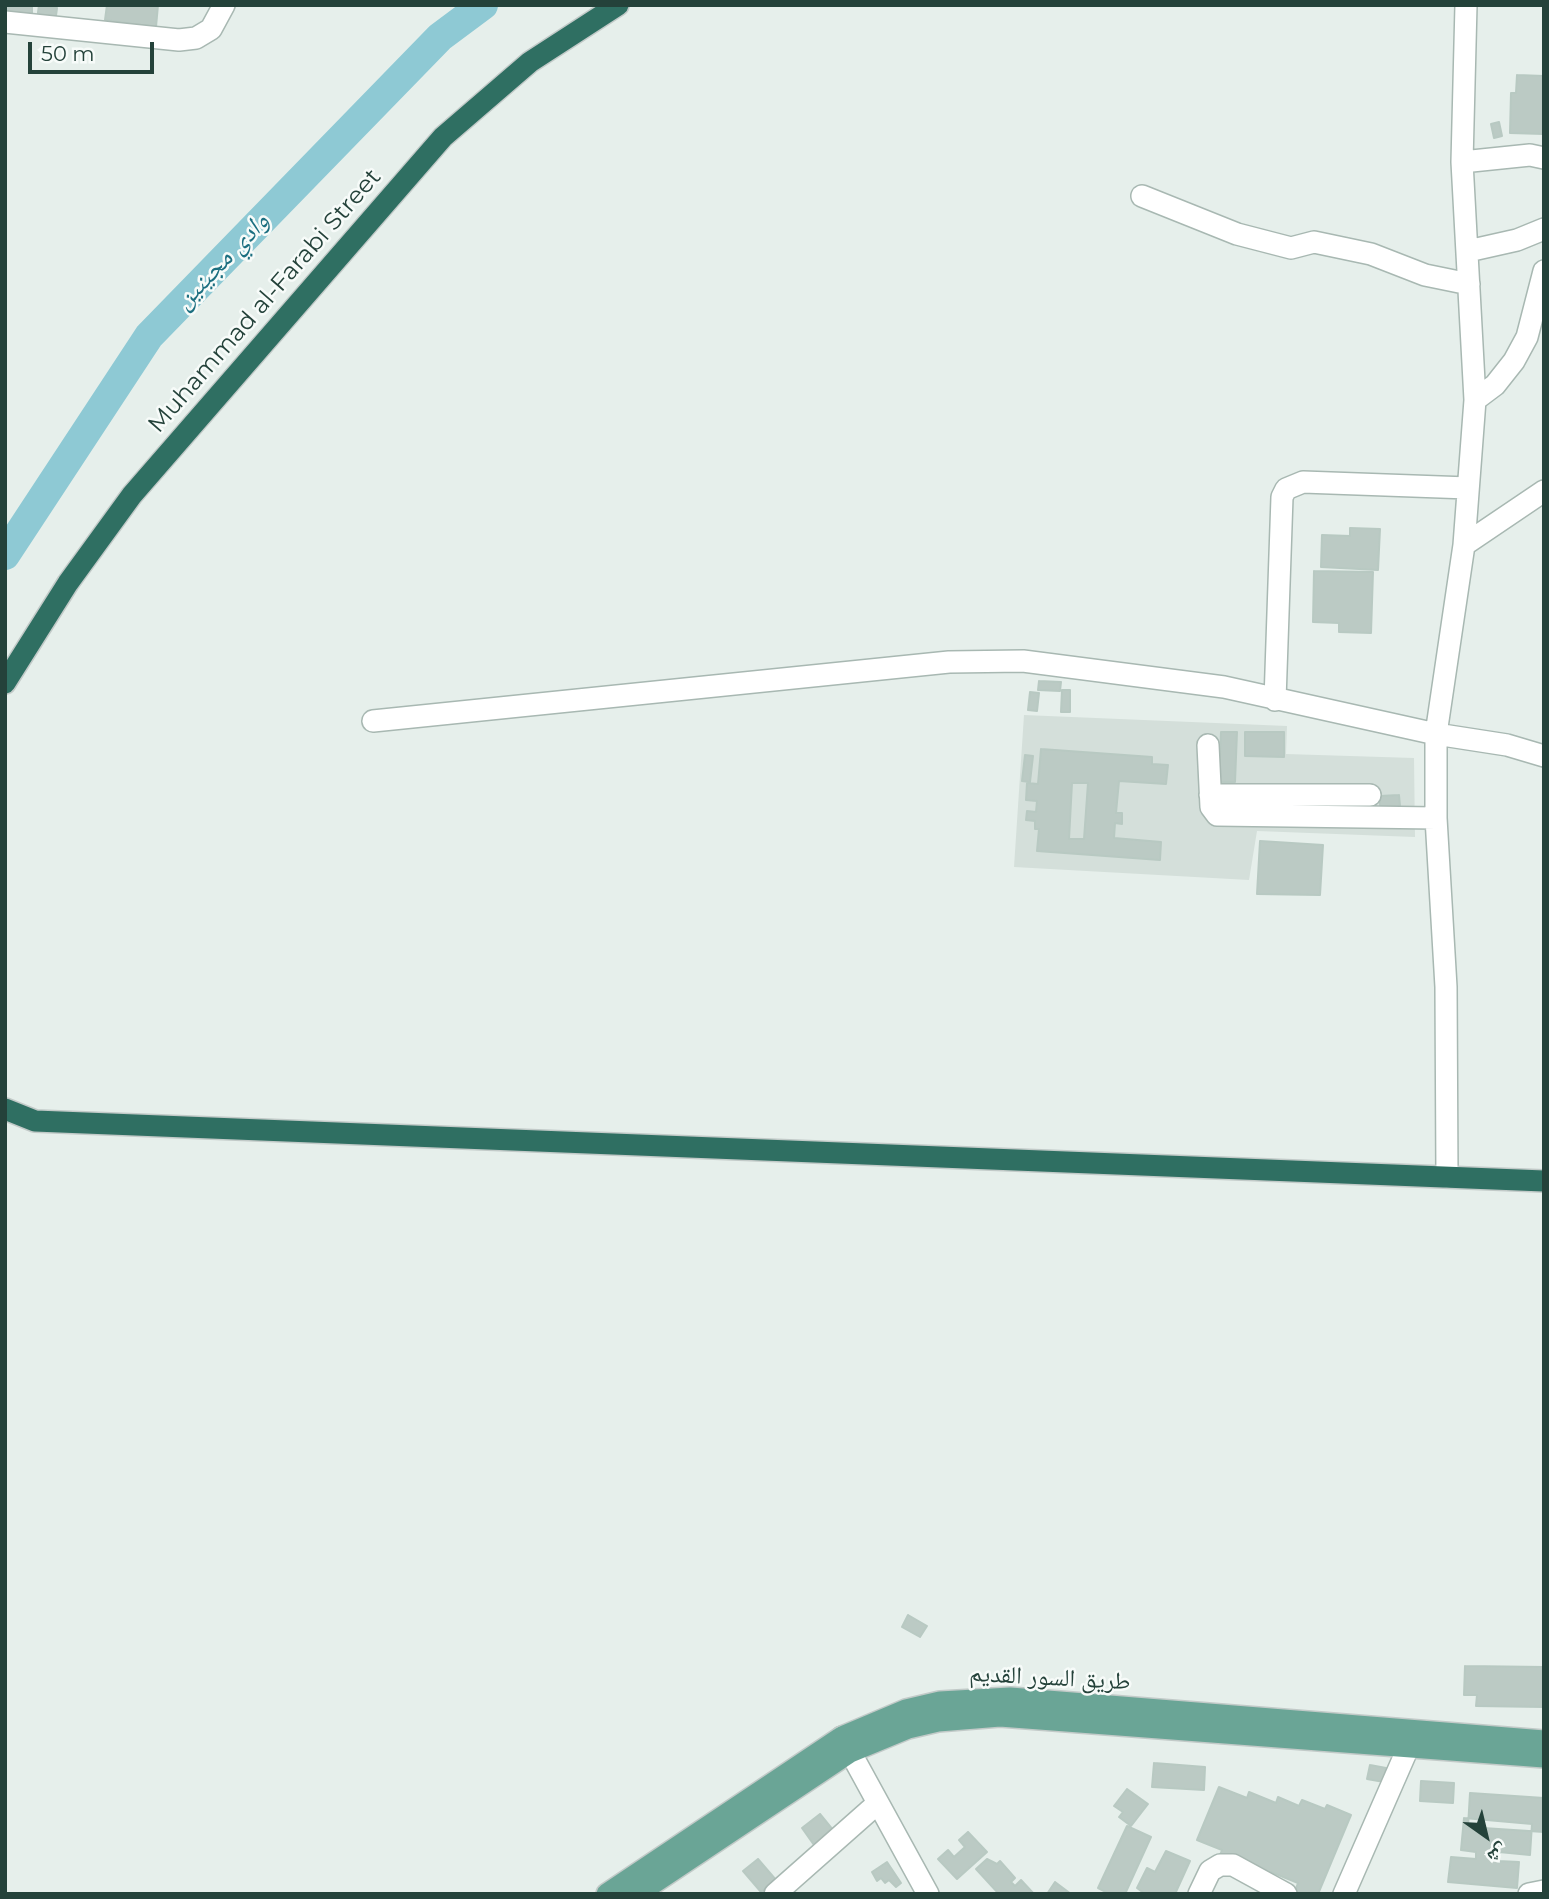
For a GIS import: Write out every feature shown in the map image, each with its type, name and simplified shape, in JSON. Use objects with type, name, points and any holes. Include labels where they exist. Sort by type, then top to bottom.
[{"type":"highway","name":"Muhammad al-Farabi Street","points":[[5,683],[68,583],[132,495],[443,137],[530,62],[618,5]]},
{"type":"highway","points":[[5,1109],[35,1121]]},
{"type":"highway","points":[[5,1121],[1544,1181]]},
{"type":"main road","name":"طريق السور القديم","points":[[607,1894],[846,1745],[918,1726],[969,1717],[1000,1716],[1411,1738],[1544,1741]]},
{"type":"main road","name":"طريق السور القديم","points":[[1411,1738],[1544,1757]]},
{"type":"main road","name":"طريق السور القديم","points":[[637,1894],[846,1745]]},
{"type":"street","points":[[5,22],[179,40],[196,38],[211,29],[224,5]]},
{"type":"street","points":[[1447,1177],[1446,986],[1436,818],[1436,734],[1464,545],[1475,400],[1462,162],[1466,5]]},
{"type":"street","points":[[1462,162],[1530,155],[1544,158]]},
{"type":"street","points":[[1142,196],[1237,234],[1291,248],[1314,242],[1371,254],[1425,275],[1469,284]]},
{"type":"street","points":[[1468,251],[1517,240],[1544,229]]},
{"type":"street","points":[[1475,400],[1495,385],[1514,361],[1527,337],[1544,271]]},
{"type":"street","points":[[1275,700],[1282,497],[1286,489],[1303,482],[1468,488]]},
{"type":"street","points":[[1464,545],[1544,491]]},
{"type":"street","points":[[373,721],[986,661],[1059,664],[1224,687],[1436,734],[1483,740],[1544,756]]},
{"type":"street","points":[[1208,745],[1212,811],[1222,817],[1436,818]]},
{"type":"street","points":[[1210,795],[1370,795]]},
{"type":"street","points":[[1344,1894],[1411,1738]]},
{"type":"street","points":[[846,1745],[928,1894]]},
{"type":"street","points":[[775,1894],[878,1803]]},
{"type":"street","points":[[1199,1894],[1210,1871],[1220,1865],[1233,1865],[1286,1894]]},
{"type":"street","points":[[1529,1894],[1544,1891]]},
{"type":"shaded area","points":[[1024,715],[1287,726],[1286,754],[1414,758],[1415,837],[1257,831],[1249,880],[1014,867]]},
{"type":"building","points":[[5,5],[32,5],[32,17],[5,16]]},
{"type":"building","points":[[39,5],[57,8],[55,23],[37,20]]},
{"type":"building","points":[[107,5],[158,5],[156,27],[105,20]]},
{"type":"building","points":[[1517,75],[1544,76],[1544,134],[1510,133],[1511,93],[1516,93]]},
{"type":"building","points":[[1499,122],[1502,136],[1494,138],[1491,124]]},
{"type":"building","points":[[1350,528],[1380,529],[1378,570],[1321,567],[1322,535],[1350,536]]},
{"type":"building","points":[[1314,571],[1373,572],[1371,633],[1339,632],[1339,623],[1313,622]]},
{"type":"building","points":[[1039,681],[1061,682],[1060,691],[1038,690]]},
{"type":"building","points":[[1062,690],[1070,690],[1070,712],[1061,712]]},
{"type":"building","points":[[1030,692],[1039,693],[1037,711],[1028,710]]},
{"type":"building","points":[[1221,732],[1237,732],[1235,782],[1219,782]]},
{"type":"building","points":[[1245,732],[1284,732],[1284,757],[1245,756]]},
{"type":"building","points":[[1041,749],[1152,757],[1152,764],[1168,765],[1166,784],[1119,781],[1116,813],[1122,813],[1122,824],[1115,823],[1114,838],[1161,842],[1160,860],[1037,851],[1039,829],[1035,829],[1035,821],[1026,820],[1027,811],[1036,812],[1037,801],[1026,800],[1027,783],[1038,784]],"holes":[[[1072,783],[1088,783],[1084,839],[1069,839]]]},
{"type":"building","points":[[1025,755],[1033,756],[1030,782],[1022,781]]},
{"type":"building","points":[[1399,795],[1400,806],[1380,807],[1380,796]]},
{"type":"building","points":[[1260,841],[1323,845],[1320,895],[1257,894]]},
{"type":"building","points":[[908,1615],[927,1626],[920,1637],[902,1627]]},
{"type":"building","points":[[1465,1666],[1544,1667],[1544,1707],[1476,1706],[1477,1695],[1464,1695]]},
{"type":"building","points":[[1154,1763],[1205,1767],[1204,1790],[1152,1787]]},
{"type":"building","points":[[1370,1765],[1386,1768],[1384,1782],[1367,1779]]},
{"type":"building","points":[[1421,1781],[1454,1783],[1453,1803],[1420,1801]]},
{"type":"building","points":[[1219,1787],[1247,1798],[1249,1792],[1276,1803],[1278,1797],[1299,1806],[1302,1800],[1325,1809],[1327,1805],[1351,1815],[1318,1894],[1294,1894],[1298,1883],[1271,1872],[1268,1878],[1219,1858],[1222,1850],[1197,1840]]},
{"type":"building","points":[[1127,1789],[1148,1804],[1131,1826],[1119,1817],[1123,1812],[1114,1806]]},
{"type":"building","points":[[1470,1793],[1544,1798],[1544,1832],[1468,1827]]},
{"type":"building","points":[[820,1814],[833,1830],[814,1845],[802,1828]]},
{"type":"building","points":[[1464,1818],[1532,1824],[1530,1855],[1499,1852],[1498,1861],[1519,1862],[1517,1888],[1448,1882],[1451,1857],[1476,1859],[1476,1852],[1461,1850]]},
{"type":"building","points":[[1127,1826],[1151,1837],[1125,1894],[1110,1894],[1098,1888]]},
{"type":"building","points":[[968,1832],[987,1852],[957,1879],[938,1859],[948,1850],[954,1857],[965,1847],[959,1840]]},
{"type":"building","points":[[1166,1851],[1190,1861],[1175,1894],[1145,1894],[1137,1888],[1147,1868],[1155,1872]]},
{"type":"building","points":[[758,1859],[776,1880],[761,1892],[743,1871]]},
{"type":"building","points":[[987,1859],[997,1864],[1000,1861],[1015,1878],[1011,1882],[1015,1886],[1021,1880],[1034,1894],[999,1894],[976,1869]]},
{"type":"building","points":[[887,1862],[901,1883],[896,1887],[889,1880],[885,1883],[881,1878],[877,1881],[872,1872]]},
{"type":"building","points":[[1055,1882],[1071,1894],[1047,1894]]},
{"type":"waterway","name":"وادي مجينين","points":[[5,555],[149,336],[440,37],[483,5]]}]
